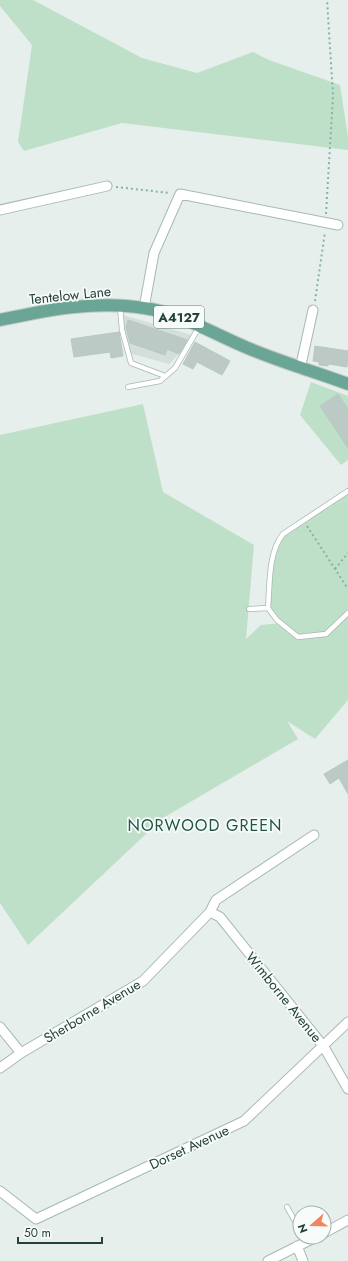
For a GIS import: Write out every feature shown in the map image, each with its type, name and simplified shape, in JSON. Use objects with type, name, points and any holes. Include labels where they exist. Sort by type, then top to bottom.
[{"type":"main road","name":"Tentelow Lane","points":[[0,320],[65,308],[120,305],[144,308],[166,313],[200,325],[241,345],[300,369],[348,384]]},
{"type":"street","points":[[0,210],[107,186]]},
{"type":"street","points":[[144,308],[154,253],[180,194],[338,225]]},
{"type":"street","points":[[300,369],[313,310]]},
{"type":"street","name":"Sherborne Avenue","points":[[0,1068],[21,1053],[144,981],[210,912],[216,900],[314,834]]},
{"type":"street","name":"Wimborne Avenue","points":[[210,912],[220,917],[324,1047],[348,1089]]},
{"type":"street","name":"Dorset Avenue","points":[[0,1191],[36,1219],[244,1121],[324,1047],[348,1022]]},
{"type":"street","points":[[0,1026],[21,1053]]},
{"type":"street","points":[[332,1229],[348,1220]]},
{"type":"street","points":[[268,1261],[297,1246],[303,1261]]},
{"type":"lane","points":[[120,305],[122,330],[131,363],[165,376]]},
{"type":"lane","points":[[128,387],[160,381],[175,368],[200,325]]},
{"type":"lane","points":[[348,491],[283,534],[277,542],[273,553],[268,608],[277,620],[298,637],[326,634],[348,613]]},
{"type":"lane","points":[[249,609],[268,608]]},
{"type":"lane","points":[[288,1207],[292,1215]]},
{"type":"path","points":[[313,310],[326,223],[333,96],[327,0]]},
{"type":"path","points":[[107,186],[180,194]]},
{"type":"path","points":[[303,520],[348,589]]},
{"type":"path","points":[[335,569],[348,553]]},
{"type":"shaded area","points":[[123,315],[191,335],[186,347],[169,364],[125,352]]},
{"type":"green space","points":[[0,0],[33,0],[142,58],[197,73],[253,52],[269,60],[340,85],[348,137],[348,150],[122,123],[24,151],[18,142],[32,45],[0,6]]},
{"type":"green space","points":[[311,382],[348,396],[348,409],[338,394],[320,406],[348,446],[348,460],[341,465],[300,415]]},
{"type":"green space","points":[[143,404],[163,492],[254,545],[246,639],[261,625],[281,623],[268,608],[273,553],[283,534],[348,491],[348,700],[315,739],[287,721],[298,739],[163,818],[28,945],[0,903],[0,435]]},
{"type":"building","points":[[128,320],[187,340],[179,354],[167,349],[165,355],[130,343],[126,327]]},
{"type":"building","points":[[119,332],[123,356],[111,358],[110,352],[74,357],[71,339]]},
{"type":"building","points":[[195,342],[230,361],[222,375],[197,362],[193,369],[183,364]]},
{"type":"building","points":[[315,346],[348,351],[347,367],[329,364],[328,366],[319,365],[319,362],[313,361]]},
{"type":"building","points":[[338,394],[348,409],[348,448],[320,406]]},
{"type":"building","points":[[348,760],[348,794],[339,778],[330,784],[324,774]]},
{"type":"district","name":"NORWOOD GREEN","points":[[205,825]]}]
